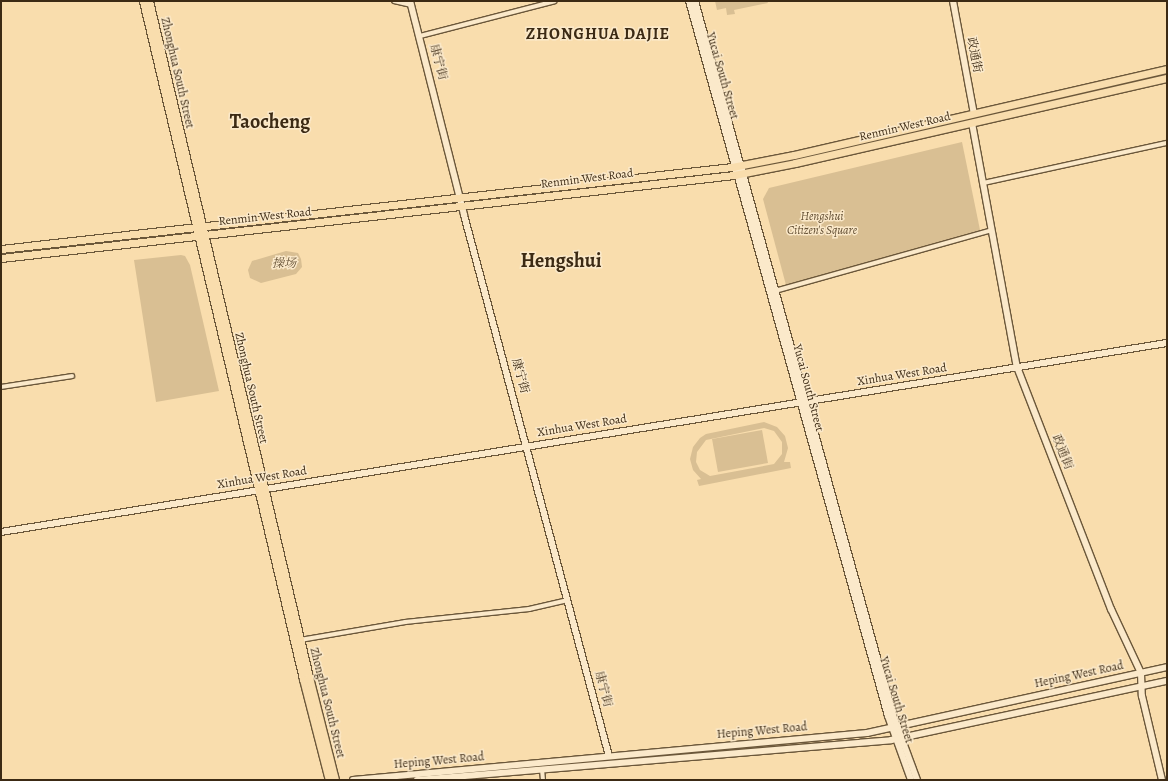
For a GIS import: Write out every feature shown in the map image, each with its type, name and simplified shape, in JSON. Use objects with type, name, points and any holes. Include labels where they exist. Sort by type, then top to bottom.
[{"type":"main road","name":"Zhonghua South Street","points":[[143,1],[201,235],[329,780]]},
{"type":"main road","name":"Zhonghua South Street","points":[[149,1],[199,227]]},
{"type":"main road","name":"Yucai South Street","points":[[689,1],[738,166]]},
{"type":"main road","name":"Yucai South Street","points":[[695,1],[740,174],[803,402],[894,727],[911,780]]},
{"type":"main road","name":"政通街","points":[[953,1],[974,114]]},
{"type":"main road","name":"康宁街","points":[[411,3],[462,205],[528,446],[609,756]]},
{"type":"main road","name":"Renmin West Road","points":[[1,249],[460,196],[738,166],[974,114],[1167,69]]},
{"type":"main road","name":"Renmin West Road","points":[[1,258],[740,174],[1167,78]]},
{"type":"main road","name":"政通街","points":[[972,123],[1017,367],[1112,609],[1141,673],[1142,686],[1162,780]]},
{"type":"main road","name":"Yucai South Street","points":[[740,174],[775,291],[803,402]]},
{"type":"main road","name":"Xinhua West Road","points":[[1,532],[1167,343]]},
{"type":"main road","name":"Zhonghua South Street","points":[[261,490],[335,780]]},
{"type":"main road","name":"Heping West Road","points":[[353,780],[867,733],[1167,667]]},
{"type":"main road","name":"Heping West Road","points":[[418,780],[898,739],[1167,681]]},
{"type":"main road","name":"Yucai South Street","points":[[898,739],[917,780]]},
{"type":"street","points":[[394,1],[411,3]]},
{"type":"street","points":[[420,36],[555,1]]},
{"type":"street","points":[[983,183],[1167,143]]},
{"type":"street","points":[[775,291],[992,230]]},
{"type":"street","points":[[1,387],[72,376]]},
{"type":"street","points":[[300,640],[405,622],[529,609],[568,600]]},
{"type":"street","points":[[542,769],[543,780]]},
{"type":"green space","points":[[715,1],[767,1],[768,3],[734,10],[735,14],[727,15],[726,8],[717,10]]},
{"type":"green space","name":"Hengshui Citizen's Square","points":[[962,142],[980,230],[786,285],[763,199],[769,188]]},
{"type":"green space","name":"操场","points":[[286,251],[298,253],[301,259],[302,267],[296,274],[261,283],[250,278],[248,270],[252,261]]},
{"type":"green space","points":[[181,255],[185,256],[190,265],[219,391],[156,402],[134,260]]},
{"type":"green space","points":[[764,422],[777,427],[785,436],[788,448],[784,462],[790,462],[791,468],[699,486],[697,480],[701,479],[693,470],[690,459],[693,447],[700,438],[706,434]],"holes":[[[764,428],[774,431],[782,442],[782,454],[774,464],[710,476],[700,470],[696,462],[697,452],[706,440]]]},
{"type":"green space","points":[[762,430],[768,463],[718,472],[712,439]]},
{"type":"district","name":"ZHONGHUA DAJIE","points":[[598,34]]},
{"type":"district","name":"Taocheng","points":[[270,121]]},
{"type":"district","name":"Hengshui","points":[[561,260]]}]
